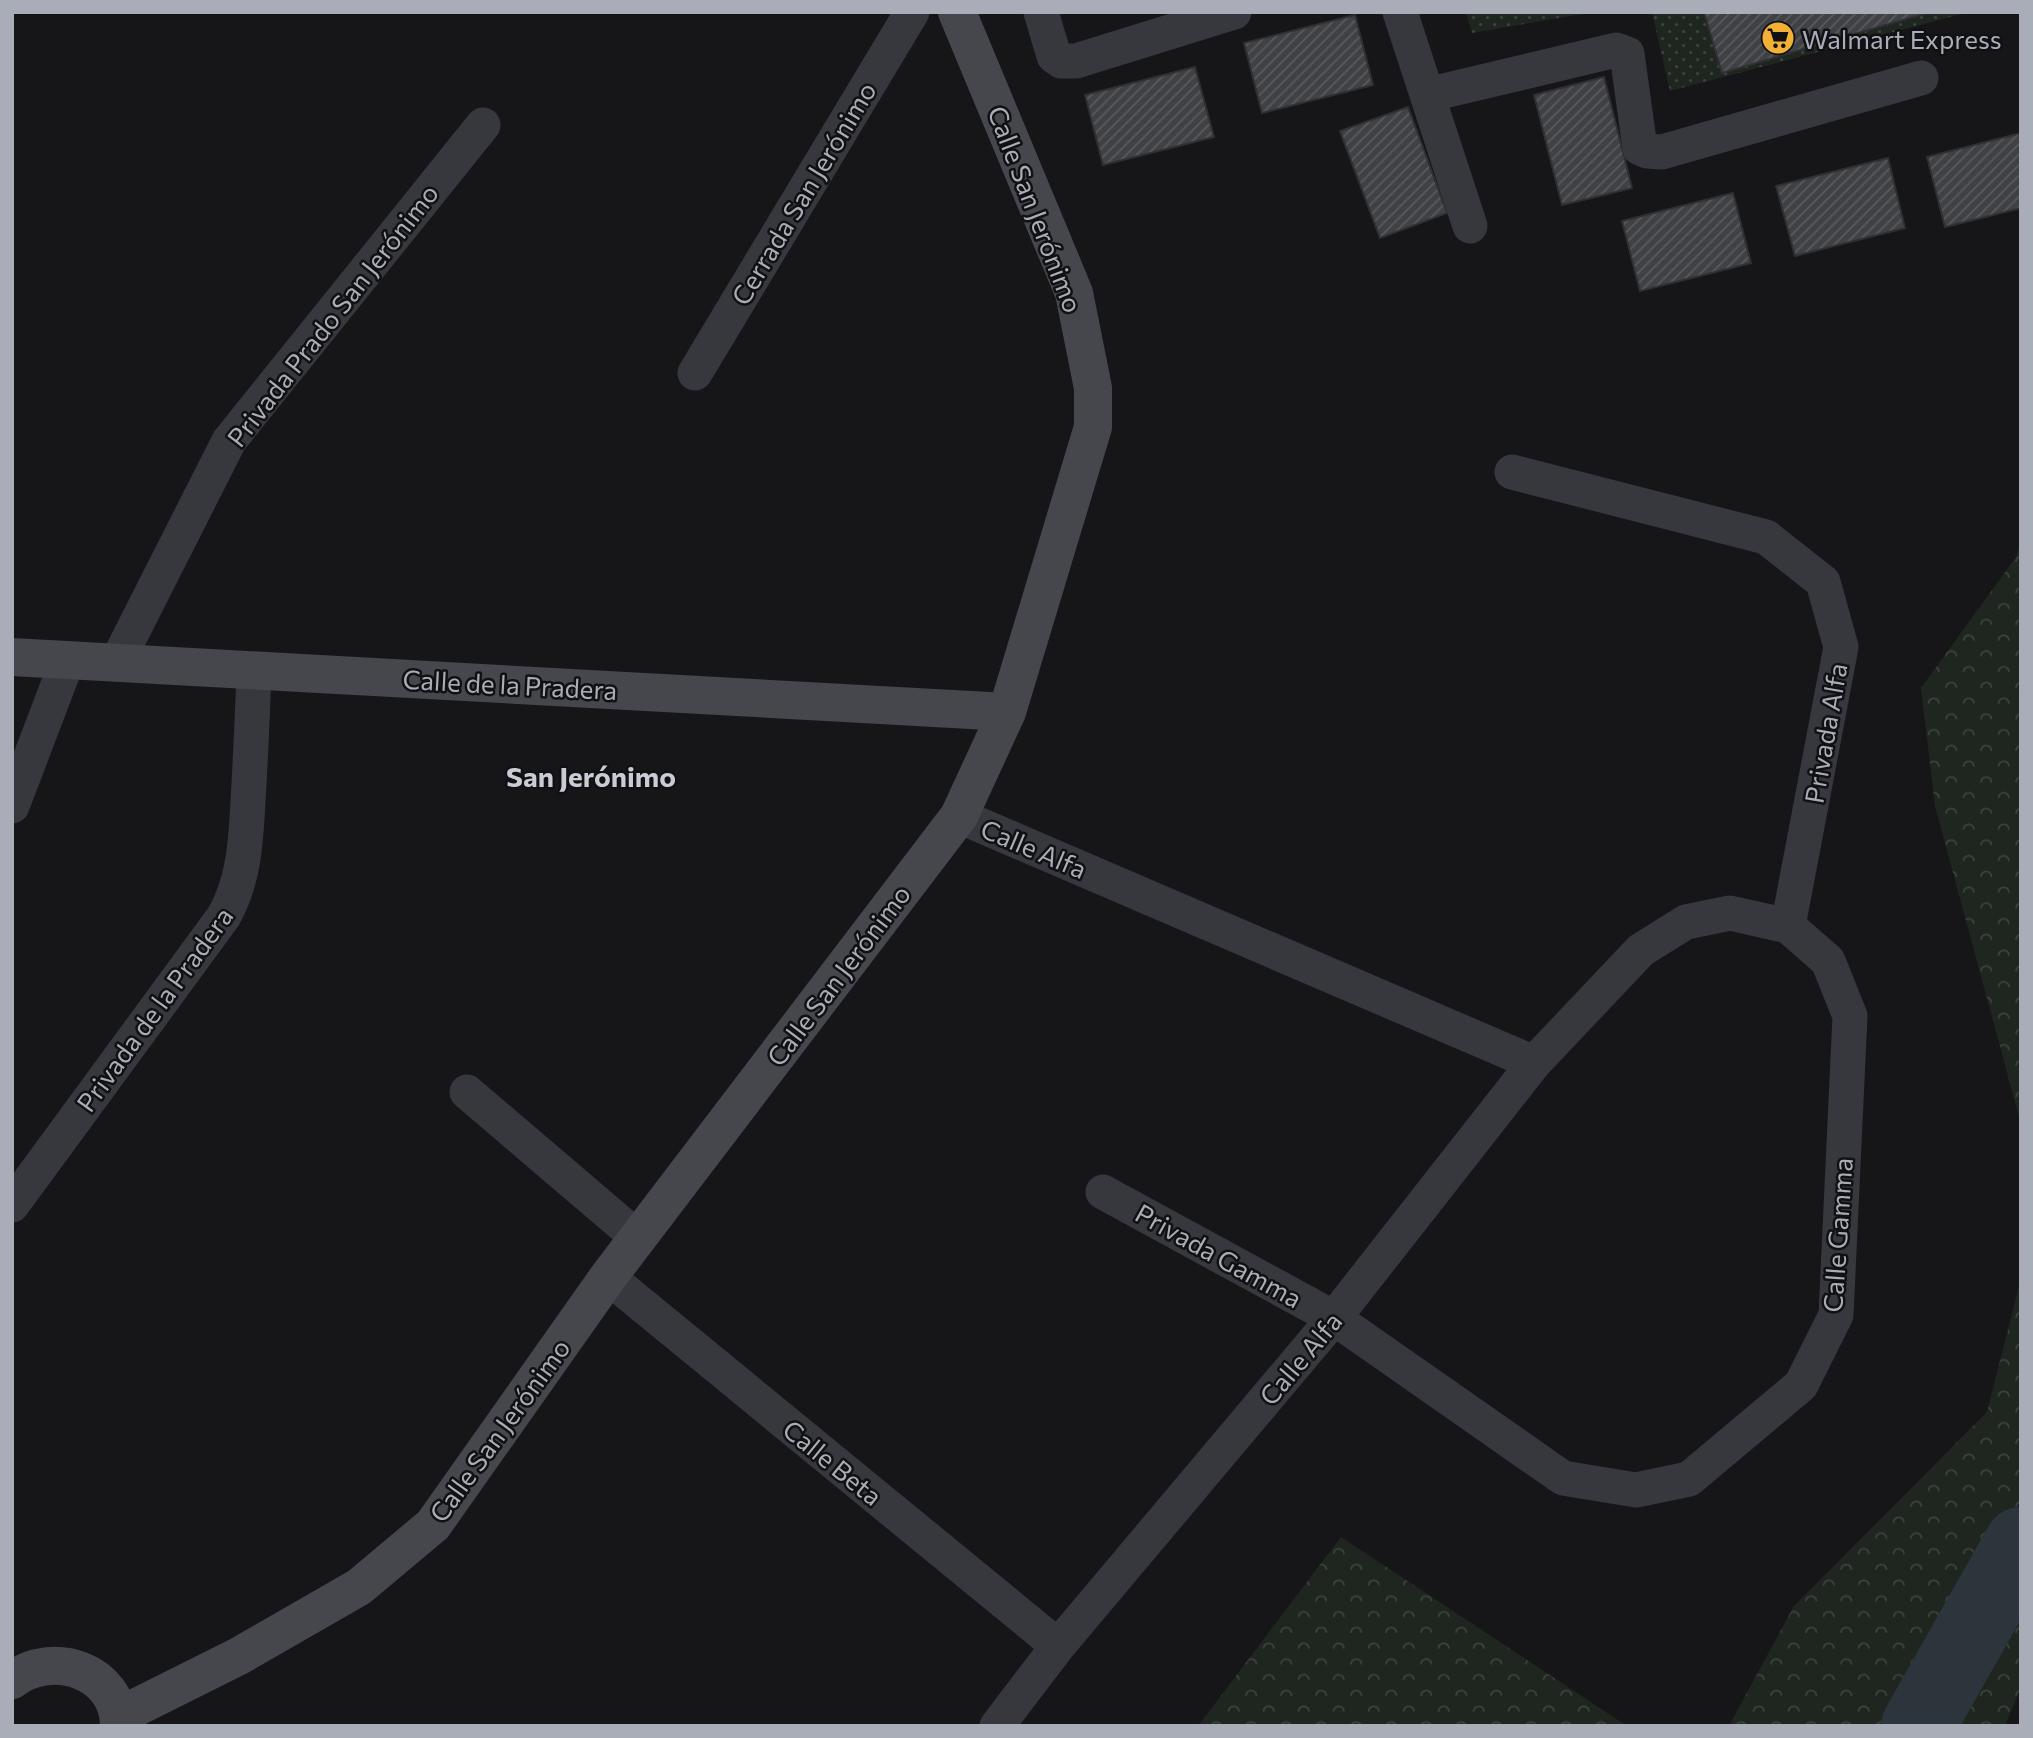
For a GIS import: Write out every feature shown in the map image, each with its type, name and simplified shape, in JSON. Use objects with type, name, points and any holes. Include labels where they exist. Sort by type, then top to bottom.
[{"type":"street","name":"Cerrada San Jerónimo","points":[[695,373],[912,12]]},
{"type":"street","name":"Calle San Jerónimo","points":[[12,1680],[24,1671],[48,1664],[72,1667],[93,1677],[110,1694],[119,1721],[359,1587],[433,1525],[608,1277],[959,816],[1007,712],[1093,427],[1093,388],[1074,293],[957,12]]},
{"type":"street","points":[[1041,12],[1054,56],[1061,61],[1076,61],[1234,12]]},
{"type":"street","points":[[1400,12],[1470,226]]},
{"type":"street","points":[[1427,95],[1616,50],[1627,54],[1640,148],[1662,152],[1921,78]]},
{"type":"street","name":"Privada Prado San Jerónimo","points":[[117,662],[229,441],[483,125]]},
{"type":"street","name":"Privada Alfa","points":[[1512,472],[1766,537],[1824,582],[1841,647],[1788,926]]},
{"type":"street","name":"Calle de la Pradera","points":[[12,657],[1007,712]]},
{"type":"street","points":[[12,806],[68,659]]},
{"type":"street","name":"Privada de la Pradera","points":[[12,1205],[224,916],[233,900],[239,884],[245,849],[254,669]]},
{"type":"street","name":"Calle Alfa","points":[[959,816],[1534,1063]]},
{"type":"street","name":"Calle Alfa","points":[[1058,1646],[1334,1318],[1534,1063],[1641,950],[1686,922],[1730,914],[1788,926]]},
{"type":"street","name":"Calle Gamma","points":[[1334,1318],[1563,1478],[1636,1490],[1689,1479],[1801,1385],[1836,1315],[1850,1016],[1828,961],[1788,926]]},
{"type":"street","points":[[467,1092],[638,1238]]},
{"type":"street","name":"Privada Gamma","points":[[1103,1192],[1334,1318]]},
{"type":"street","name":"Calle Beta","points":[[608,1277],[1058,1646]]},
{"type":"street","points":[[997,1726],[1058,1646]]},
{"type":"green space","points":[[1466,12],[1594,12],[1472,33]]},
{"type":"green space","points":[[1652,12],[1704,12],[1719,63],[1923,12],[1969,12],[1670,91]]},
{"type":"green space","points":[[2021,540],[2021,1124],[1935,806],[1921,688],[2016,557]]},
{"type":"green space","points":[[2021,1278],[2021,1687],[2005,1726],[1729,1726],[1794,1606],[1987,1412]]},
{"type":"green space","points":[[1341,1537],[1627,1726],[1198,1726]]},
{"type":"building","name":"Walmart Express","points":[[1704,12],[1930,12],[1722,73]]},
{"type":"building","points":[[1355,15],[1373,85],[1262,113],[1244,43]]},
{"type":"building","points":[[1195,67],[1214,137],[1103,165],[1085,95]]},
{"type":"building","points":[[1604,77],[1632,188],[1562,205],[1534,95]]},
{"type":"building","points":[[1408,107],[1447,213],[1380,238],[1340,131]]},
{"type":"building","points":[[2021,133],[2021,208],[1945,227],[1927,157]]},
{"type":"building","points":[[1888,158],[1905,228],[1795,256],[1776,186]]},
{"type":"building","points":[[1733,193],[1751,263],[1640,291],[1622,221]]},
{"type":"waterway","points":[[1918,1726],[2021,1544]]},
{"type":"place","name":"Walmart Express","points":[[1778,38]]},
{"type":"district","name":"San Jerónimo","points":[[591,776]]}]
